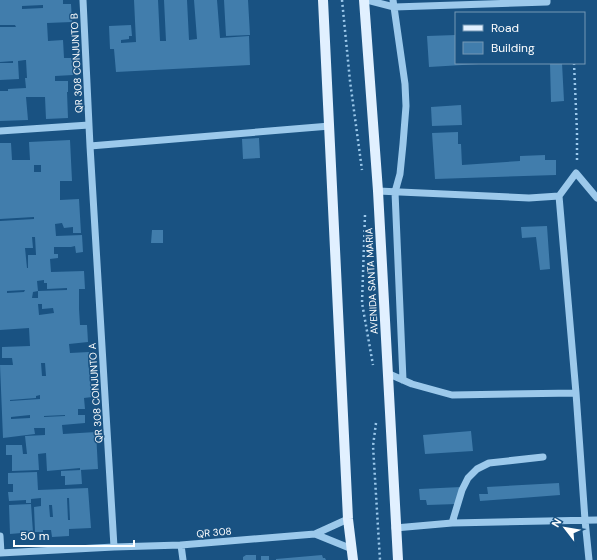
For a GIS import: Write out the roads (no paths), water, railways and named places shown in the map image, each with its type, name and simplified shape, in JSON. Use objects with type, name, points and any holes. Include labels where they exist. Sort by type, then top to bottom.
[{"type":"main road","points":[[323,0],[348,519],[353,560]]},
{"type":"main road","name":"AVENIDA SANTA MARIA","points":[[365,0],[378,191],[395,528],[398,560]]},
{"type":"street","name":"QR 308 CONJUNTO B","points":[[83,0],[89,125]]},
{"type":"street","points":[[365,0],[393,4],[547,2],[547,0]]},
{"type":"street","points":[[393,4],[406,99],[400,174],[395,192],[403,380]]},
{"type":"street","points":[[0,131],[89,125]]},
{"type":"street","name":"QR 308 CONJUNTO A","points":[[89,125],[114,547]]},
{"type":"street","points":[[90,146],[330,126]]},
{"type":"street","points":[[589,560],[559,196],[576,173],[597,198]]},
{"type":"street","points":[[378,191],[529,198],[559,196]]},
{"type":"street","points":[[387,372],[419,386],[452,395],[576,393]]},
{"type":"street","points":[[452,523],[462,490],[468,478],[477,469],[489,463],[543,457]]},
{"type":"street","name":"QR 308","points":[[114,547],[181,545],[315,534],[348,519]]},
{"type":"street","points":[[395,528],[452,523],[597,520]]},
{"type":"street","name":"QR 308","points":[[315,534],[352,549]]},
{"type":"street","points":[[0,536],[0,553],[114,547]]},
{"type":"street","points":[[181,545],[183,560]]}]
